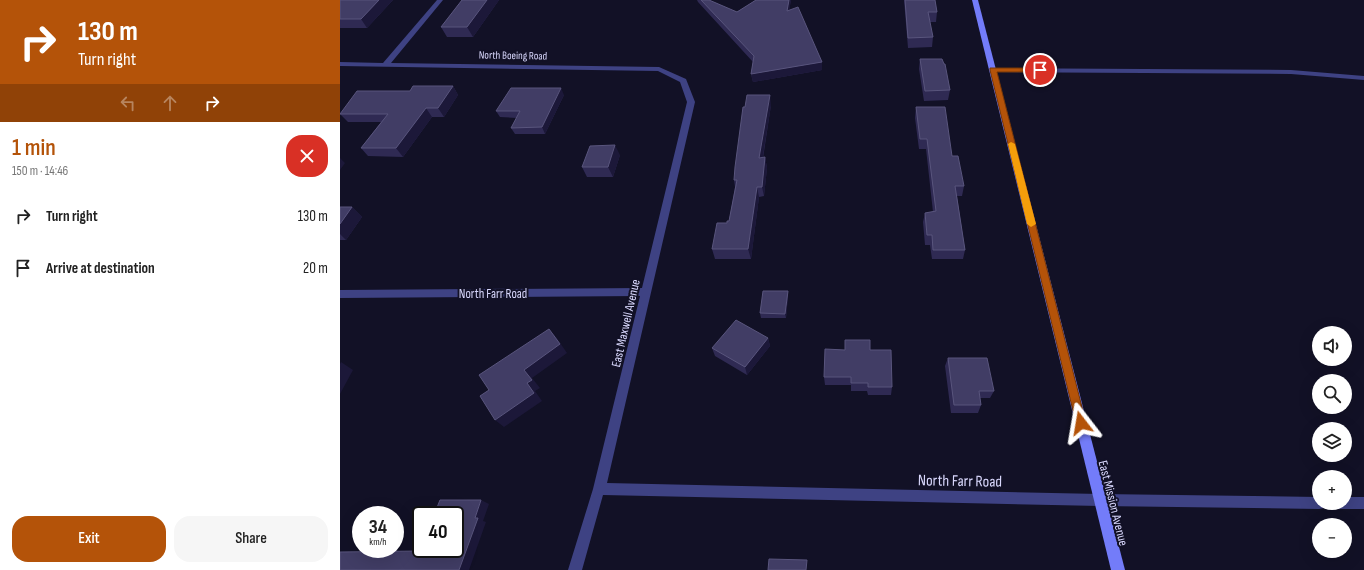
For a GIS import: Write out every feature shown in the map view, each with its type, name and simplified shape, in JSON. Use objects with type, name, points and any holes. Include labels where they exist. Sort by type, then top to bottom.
[{"type":"street","points":[[386,64],[440,0]]},
{"type":"street","name":"East Mission Avenue","points":[[975,0],[1118,570]]},
{"type":"street","name":"North Boeing Road","points":[[340,64],[659,69],[683,81]]},
{"type":"street","points":[[993,70],[1291,72],[1364,78]]},
{"type":"street","name":"East Maxwell Avenue","points":[[575,570],[600,489],[691,102],[683,81]]},
{"type":"street","name":"North Farr Road","points":[[340,294],[646,292]]},
{"type":"street","name":"North Farr Road","points":[[600,489],[1100,500],[1312,503]]},
{"type":"street","points":[[1352,503],[1364,503]]},
{"type":"building","points":[[340,0],[379,0],[361,19],[340,19]]},
{"type":"building","points":[[462,0],[487,0],[467,27],[441,27]]},
{"type":"building","points":[[701,0],[709,0],[737,12],[756,0],[789,0],[787,11],[798,7],[822,62],[751,74],[754,56]]},
{"type":"building","points":[[905,0],[935,0],[937,12],[928,12],[933,37],[908,38]]},
{"type":"building","points":[[920,59],[942,59],[945,64],[950,90],[925,91]]},
{"type":"building","points":[[413,86],[453,86],[438,108],[426,108],[396,148],[361,148],[388,114],[340,114],[357,91],[410,91]]},
{"type":"building","points":[[511,88],[561,88],[542,127],[511,128],[520,111],[496,111]]},
{"type":"building","points":[[747,95],[770,95],[759,158],[765,157],[762,187],[757,187],[748,249],[712,249],[717,223],[727,223],[727,221],[729,221],[737,180],[734,180],[735,167],[743,107],[745,107]]},
{"type":"building","points":[[916,107],[945,107],[952,156],[958,156],[964,186],[955,186],[965,250],[933,250],[932,235],[927,235],[925,213],[936,211],[927,139],[920,139]]},
{"type":"building","points":[[615,145],[608,167],[582,167],[590,146]]},
{"type":"building","points":[[340,207],[352,207],[340,224]]},
{"type":"building","points":[[763,291],[788,291],[785,314],[760,313]]},
{"type":"building","points":[[736,320],[768,338],[745,367],[712,348]]},
{"type":"building","points":[[549,329],[560,344],[524,370],[532,380],[527,383],[534,393],[495,420],[480,396],[489,390],[479,375]]},
{"type":"building","points":[[845,340],[870,340],[870,350],[891,350],[892,387],[868,387],[868,383],[851,383],[851,377],[824,377],[825,349],[845,350]]},
{"type":"building","points":[[948,358],[987,358],[994,391],[979,391],[981,405],[954,405]]},
{"type":"building","points":[[440,500],[481,500],[475,518],[478,518],[464,556],[464,506],[438,506]]},
{"type":"building","points":[[404,551],[412,551],[412,558],[463,558],[459,570],[340,570],[340,552],[352,552],[352,558],[404,558]]},
{"type":"building","points":[[769,559],[807,560],[806,570],[768,570]]},
{"type":"slow traffic","points":[[1011,144],[1031,224]]},
{"type":"route","points":[[1040,70],[993,70],[1081,423]]}]
